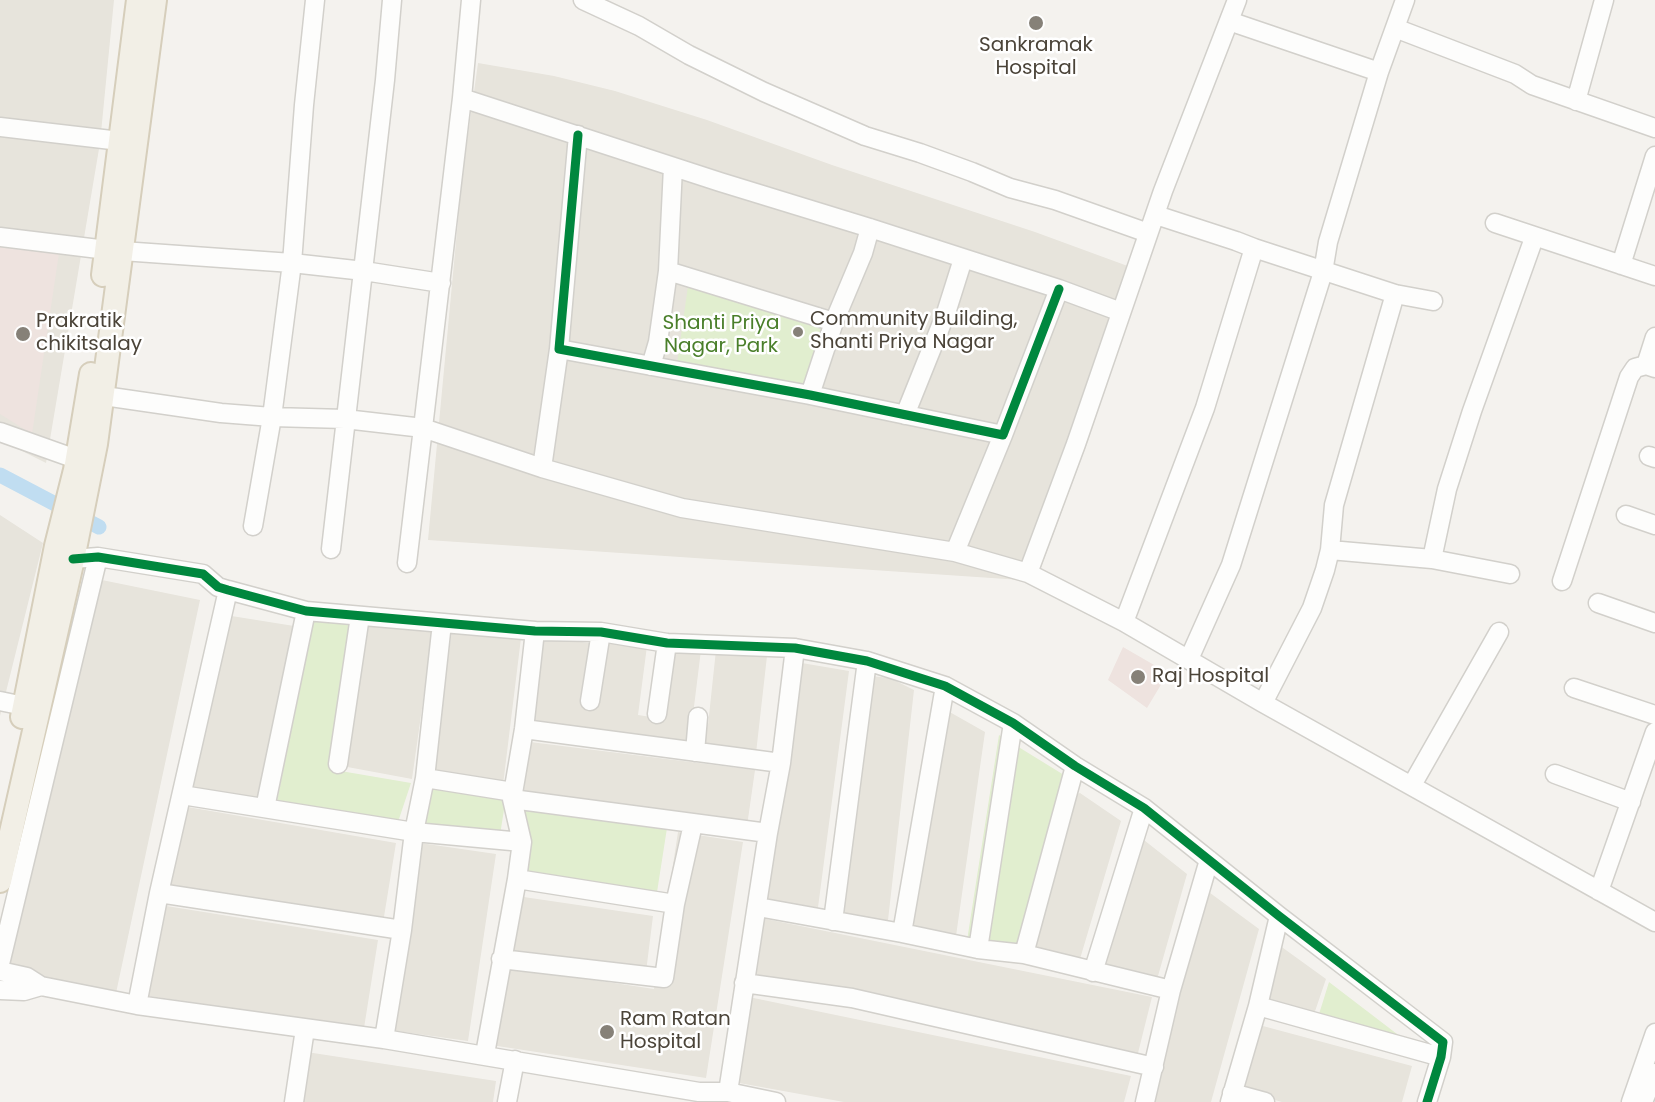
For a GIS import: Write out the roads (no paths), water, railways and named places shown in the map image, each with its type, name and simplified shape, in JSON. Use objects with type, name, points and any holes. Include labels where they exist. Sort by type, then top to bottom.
[{"type":"main road","points":[[81,466],[104,396],[115,250],[120,141],[138,0]]},
{"type":"main road","points":[[0,881],[17,812],[68,551],[81,466],[88,394],[115,250],[155,0]]},
{"type":"main road","points":[[17,812],[24,706],[68,551]]},
{"type":"street","points":[[253,525],[272,417],[292,263],[304,105],[315,0]]},
{"type":"street","points":[[331,549],[364,271],[392,0]]},
{"type":"street","points":[[407,563],[441,283],[471,0]]},
{"type":"street","points":[[583,0],[639,26],[689,55],[764,92],[865,136],[920,153],[1010,188],[1055,200],[1148,233]]},
{"type":"street","points":[[1028,573],[1076,444],[1163,191],[1237,0]]},
{"type":"street","points":[[1189,659],[1232,565],[1323,272],[1328,242],[1379,72],[1405,0]]},
{"type":"street","points":[[1576,101],[1604,0]]},
{"type":"street","points":[[1229,21],[1379,72]]},
{"type":"street","points":[[1395,28],[1515,74],[1532,85],[1655,128]]},
{"type":"street","points":[[462,98],[1059,289],[1121,312]]},
{"type":"street","points":[[0,128],[120,141]]},
{"type":"street","points":[[542,468],[559,349],[578,135]]},
{"type":"street","points":[[1621,265],[1655,156]]},
{"type":"street","points":[[651,366],[658,342],[668,271],[673,167]]},
{"type":"street","points":[[1156,215],[1323,272],[1395,294],[1433,301]]},
{"type":"street","points":[[1495,223],[1534,238],[1655,276]]},
{"type":"street","points":[[810,395],[834,322],[863,254],[870,228]]},
{"type":"street","points":[[0,237],[115,250],[292,263],[441,283]]},
{"type":"street","points":[[1431,559],[1447,489],[1472,411],[1534,238]]},
{"type":"street","points":[[1124,622],[1205,408],[1254,248]]},
{"type":"street","points":[[905,415],[946,313],[963,259]]},
{"type":"street","points":[[668,271],[834,322]]},
{"type":"street","points":[[956,552],[1004,435],[1059,289]]},
{"type":"street","points":[[1263,703],[1312,608],[1330,550],[1334,505],[1395,294]]},
{"type":"street","points":[[1562,581],[1629,377],[1635,368],[1650,367],[1655,337]]},
{"type":"street","points":[[559,349],[810,395],[1004,435]]},
{"type":"street","points":[[104,396],[221,413],[345,419],[423,428],[542,468],[682,508],[956,552],[1028,573],[1124,622],[1263,703],[1655,922]]},
{"type":"street","points":[[0,432],[81,466]]},
{"type":"street","points":[[1626,515],[1655,525]]},
{"type":"street","points":[[1330,550],[1431,559],[1510,574]]},
{"type":"street","points":[[68,551],[203,574],[228,591],[306,611],[535,631],[601,632],[667,643],[795,648],[867,662],[945,686],[1013,723],[1075,766],[1144,808],[1279,916],[1443,1042],[1441,1057],[1427,1102]]},
{"type":"street","points":[[0,964],[17,812],[98,557]]},
{"type":"street","points":[[137,1005],[159,893],[228,591]]},
{"type":"street","points":[[1598,603],[1655,623]]},
{"type":"street","points":[[265,808],[306,611]]},
{"type":"street","points":[[338,764],[360,616]]},
{"type":"street","points":[[384,1039],[402,930],[414,832],[425,778],[442,623]]},
{"type":"street","points":[[485,1054],[522,842],[512,796],[524,729],[535,631]]},
{"type":"street","points":[[590,701],[601,632]]},
{"type":"street","points":[[1412,785],[1499,632]]},
{"type":"street","points":[[657,714],[667,643]]},
{"type":"street","points":[[728,1092],[768,833],[782,763],[795,648]]},
{"type":"street","points":[[833,921],[867,662]]},
{"type":"street","points":[[902,933],[945,686]]},
{"type":"street","points":[[1574,688],[1655,715]]},
{"type":"street","points":[[0,700],[24,706]]},
{"type":"street","points":[[695,752],[698,717]]},
{"type":"street","points":[[978,949],[1013,723]]},
{"type":"street","points":[[524,729],[782,763]]},
{"type":"street","points":[[1599,891],[1655,732]]},
{"type":"street","points":[[1024,954],[1075,766]]},
{"type":"street","points":[[1555,774],[1631,802]]},
{"type":"street","points":[[425,778],[512,796],[693,824],[768,833]]},
{"type":"street","points":[[182,795],[414,832],[522,842]]},
{"type":"street","points":[[1093,972],[1144,808]]},
{"type":"street","points":[[501,959],[664,978],[675,904],[693,824]]},
{"type":"street","points":[[1145,1102],[1171,990],[1209,860]]},
{"type":"street","points":[[517,879],[675,904]]},
{"type":"street","points":[[159,893],[402,930]]},
{"type":"street","points":[[758,908],[902,933],[978,949],[1024,954],[1171,990]]},
{"type":"street","points":[[1265,1102],[1231,1098],[1258,1006],[1279,916]]},
{"type":"street","points":[[0,970],[27,977],[41,986],[137,1005],[485,1054],[698,1097],[728,1092],[776,1102]]},
{"type":"street","points":[[744,983],[852,998],[1154,1067]]},
{"type":"street","points":[[1,994],[41,986]]},
{"type":"street","points":[[1258,1006],[1441,1057]]},
{"type":"street","points":[[294,1102],[305,1029]]},
{"type":"street","points":[[1631,1102],[1655,1033]]},
{"type":"street","points":[[507,1102],[515,1060]]},
{"type":"waterway","points":[[0,475],[99,527]]},
{"type":"place","name":"Sankramak Hospital","points":[[1036,23]]},
{"type":"place","name":"Community Building, Shanti Priya Nagar","points":[[798,332]]},
{"type":"place","name":"Prakratik chikitsalay","points":[[23,334]]},
{"type":"place","name":"Raj Hospital","points":[[1138,677]]},
{"type":"place","name":"Ram Ratan Hospital","points":[[607,1032]]},
{"type":"park label","name":"Shanti Priya Nagar, Park","points":[[721,336]]}]
